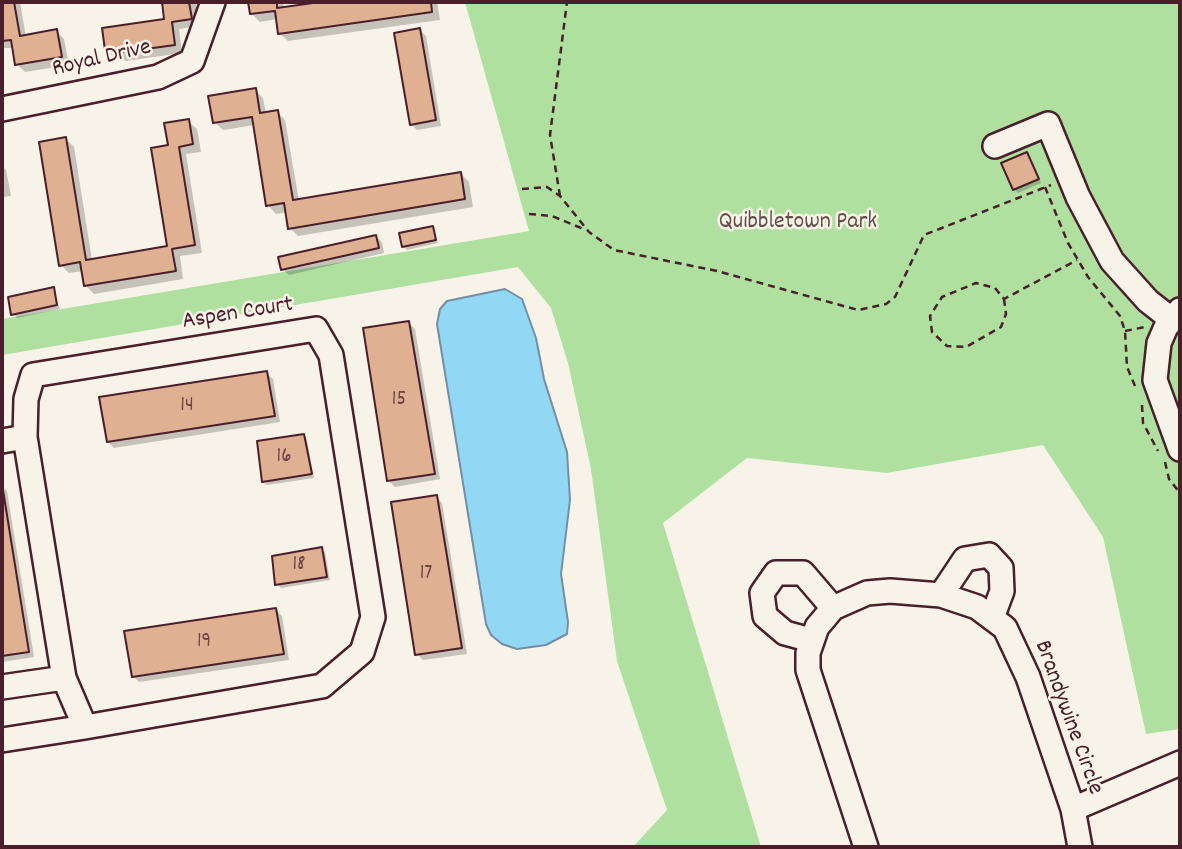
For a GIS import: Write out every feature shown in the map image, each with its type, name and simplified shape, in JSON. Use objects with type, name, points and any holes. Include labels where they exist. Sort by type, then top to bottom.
[{"type":"street","name":"Royal Drive","points":[[2,109],[158,77],[192,61],[213,2]]},
{"type":"street","points":[[995,146],[1048,124],[1094,232],[1112,261],[1148,301],[1169,318],[1159,343],[1154,380],[1180,449]]},
{"type":"street","name":"Aspen Court","points":[[2,740],[85,727],[322,686],[362,652],[373,617],[331,355],[316,329],[33,375],[26,399],[25,437],[64,678],[85,727]]},
{"type":"street","points":[[2,441],[25,437]]},
{"type":"street","points":[[942,595],[965,559],[989,555],[1001,568],[1002,591],[992,618]]},
{"type":"street","points":[[811,640],[785,633],[765,616],[762,593],[776,573],[803,573],[833,608],[824,617],[811,640],[808,670],[866,847]]},
{"type":"street","name":"Brandywine Circle","points":[[833,608],[866,593],[890,591],[942,595],[977,607],[1005,628],[1019,653],[1073,809],[1080,847]]},
{"type":"street","points":[[2,687],[64,678]]},
{"type":"street","points":[[1073,809],[1180,763]]},
{"type":"path","points":[[560,195],[550,135],[567,2]]},
{"type":"path","points":[[529,214],[552,216],[589,232],[614,250],[630,256],[671,260],[858,310],[886,304],[895,297],[924,235],[1070,177]]},
{"type":"path","points":[[522,189],[547,187],[560,195],[589,232]]},
{"type":"path","points":[[1045,187],[1060,227],[1077,260],[1120,316],[1125,331],[1128,368],[1135,387]]},
{"type":"path","points":[[1004,299],[1077,260]]},
{"type":"path","points":[[976,284],[995,288],[1004,299],[1006,314],[1001,327],[966,347],[947,346],[932,332],[930,316],[943,297],[976,284]]},
{"type":"path","points":[[1125,331],[1169,318]]},
{"type":"path","points":[[1140,397],[1141,415],[1149,435],[1165,461],[1169,479],[1180,493]]},
{"type":"green space","name":"Quibbletown Park","points":[[465,2],[1180,2],[1180,729],[1146,734],[1103,537],[1043,445],[887,473],[747,458],[663,523],[761,847],[633,847],[667,810],[617,661],[591,469],[568,363],[551,308],[518,267],[2,355],[2,319],[529,231]]},
{"type":"water","points":[[505,289],[522,299],[536,338],[544,379],[567,452],[570,500],[561,574],[568,622],[567,634],[546,645],[517,649],[502,644],[491,635],[486,624],[437,324],[440,309],[447,301]]},
{"type":"building","points":[[2,2],[14,2],[20,36],[57,29],[62,57],[15,65],[11,40],[2,41]]},
{"type":"building","points":[[162,2],[189,2],[192,19],[172,22],[175,45],[117,53],[105,50],[102,28],[164,19]]},
{"type":"building","points":[[248,2],[277,2],[277,8],[320,2],[431,2],[432,12],[278,34],[275,11],[250,14]]},
{"type":"building","points":[[420,28],[436,120],[410,125],[394,33]]},
{"type":"building","points":[[256,88],[260,113],[278,110],[293,200],[461,172],[465,199],[288,229],[284,203],[266,206],[252,117],[213,123],[208,96]]},
{"type":"building","points":[[189,119],[193,144],[179,147],[195,245],[172,249],[176,271],[84,286],[80,262],[59,266],[39,142],[66,137],[86,260],[167,246],[151,148],[168,145],[164,123]]},
{"type":"building","points":[[1027,152],[1039,179],[1013,190],[1001,163]]},
{"type":"building","points":[[433,226],[436,240],[402,247],[399,233]]},
{"type":"building","points":[[376,235],[379,248],[281,270],[278,257]]},
{"type":"building","points":[[54,287],[57,305],[11,315],[8,297]]},
{"type":"building","points":[[409,321],[435,474],[387,481],[363,328]]},
{"type":"building","points":[[267,371],[275,416],[107,442],[99,397]]},
{"type":"building","points":[[304,434],[312,474],[262,482],[257,441]]},
{"type":"building","points":[[2,484],[29,652],[2,656]]},
{"type":"building","points":[[437,495],[462,648],[415,655],[391,502]]},
{"type":"building","points":[[322,547],[327,577],[275,585],[272,556]]},
{"type":"building","points":[[276,608],[284,654],[132,677],[124,631]]}]
